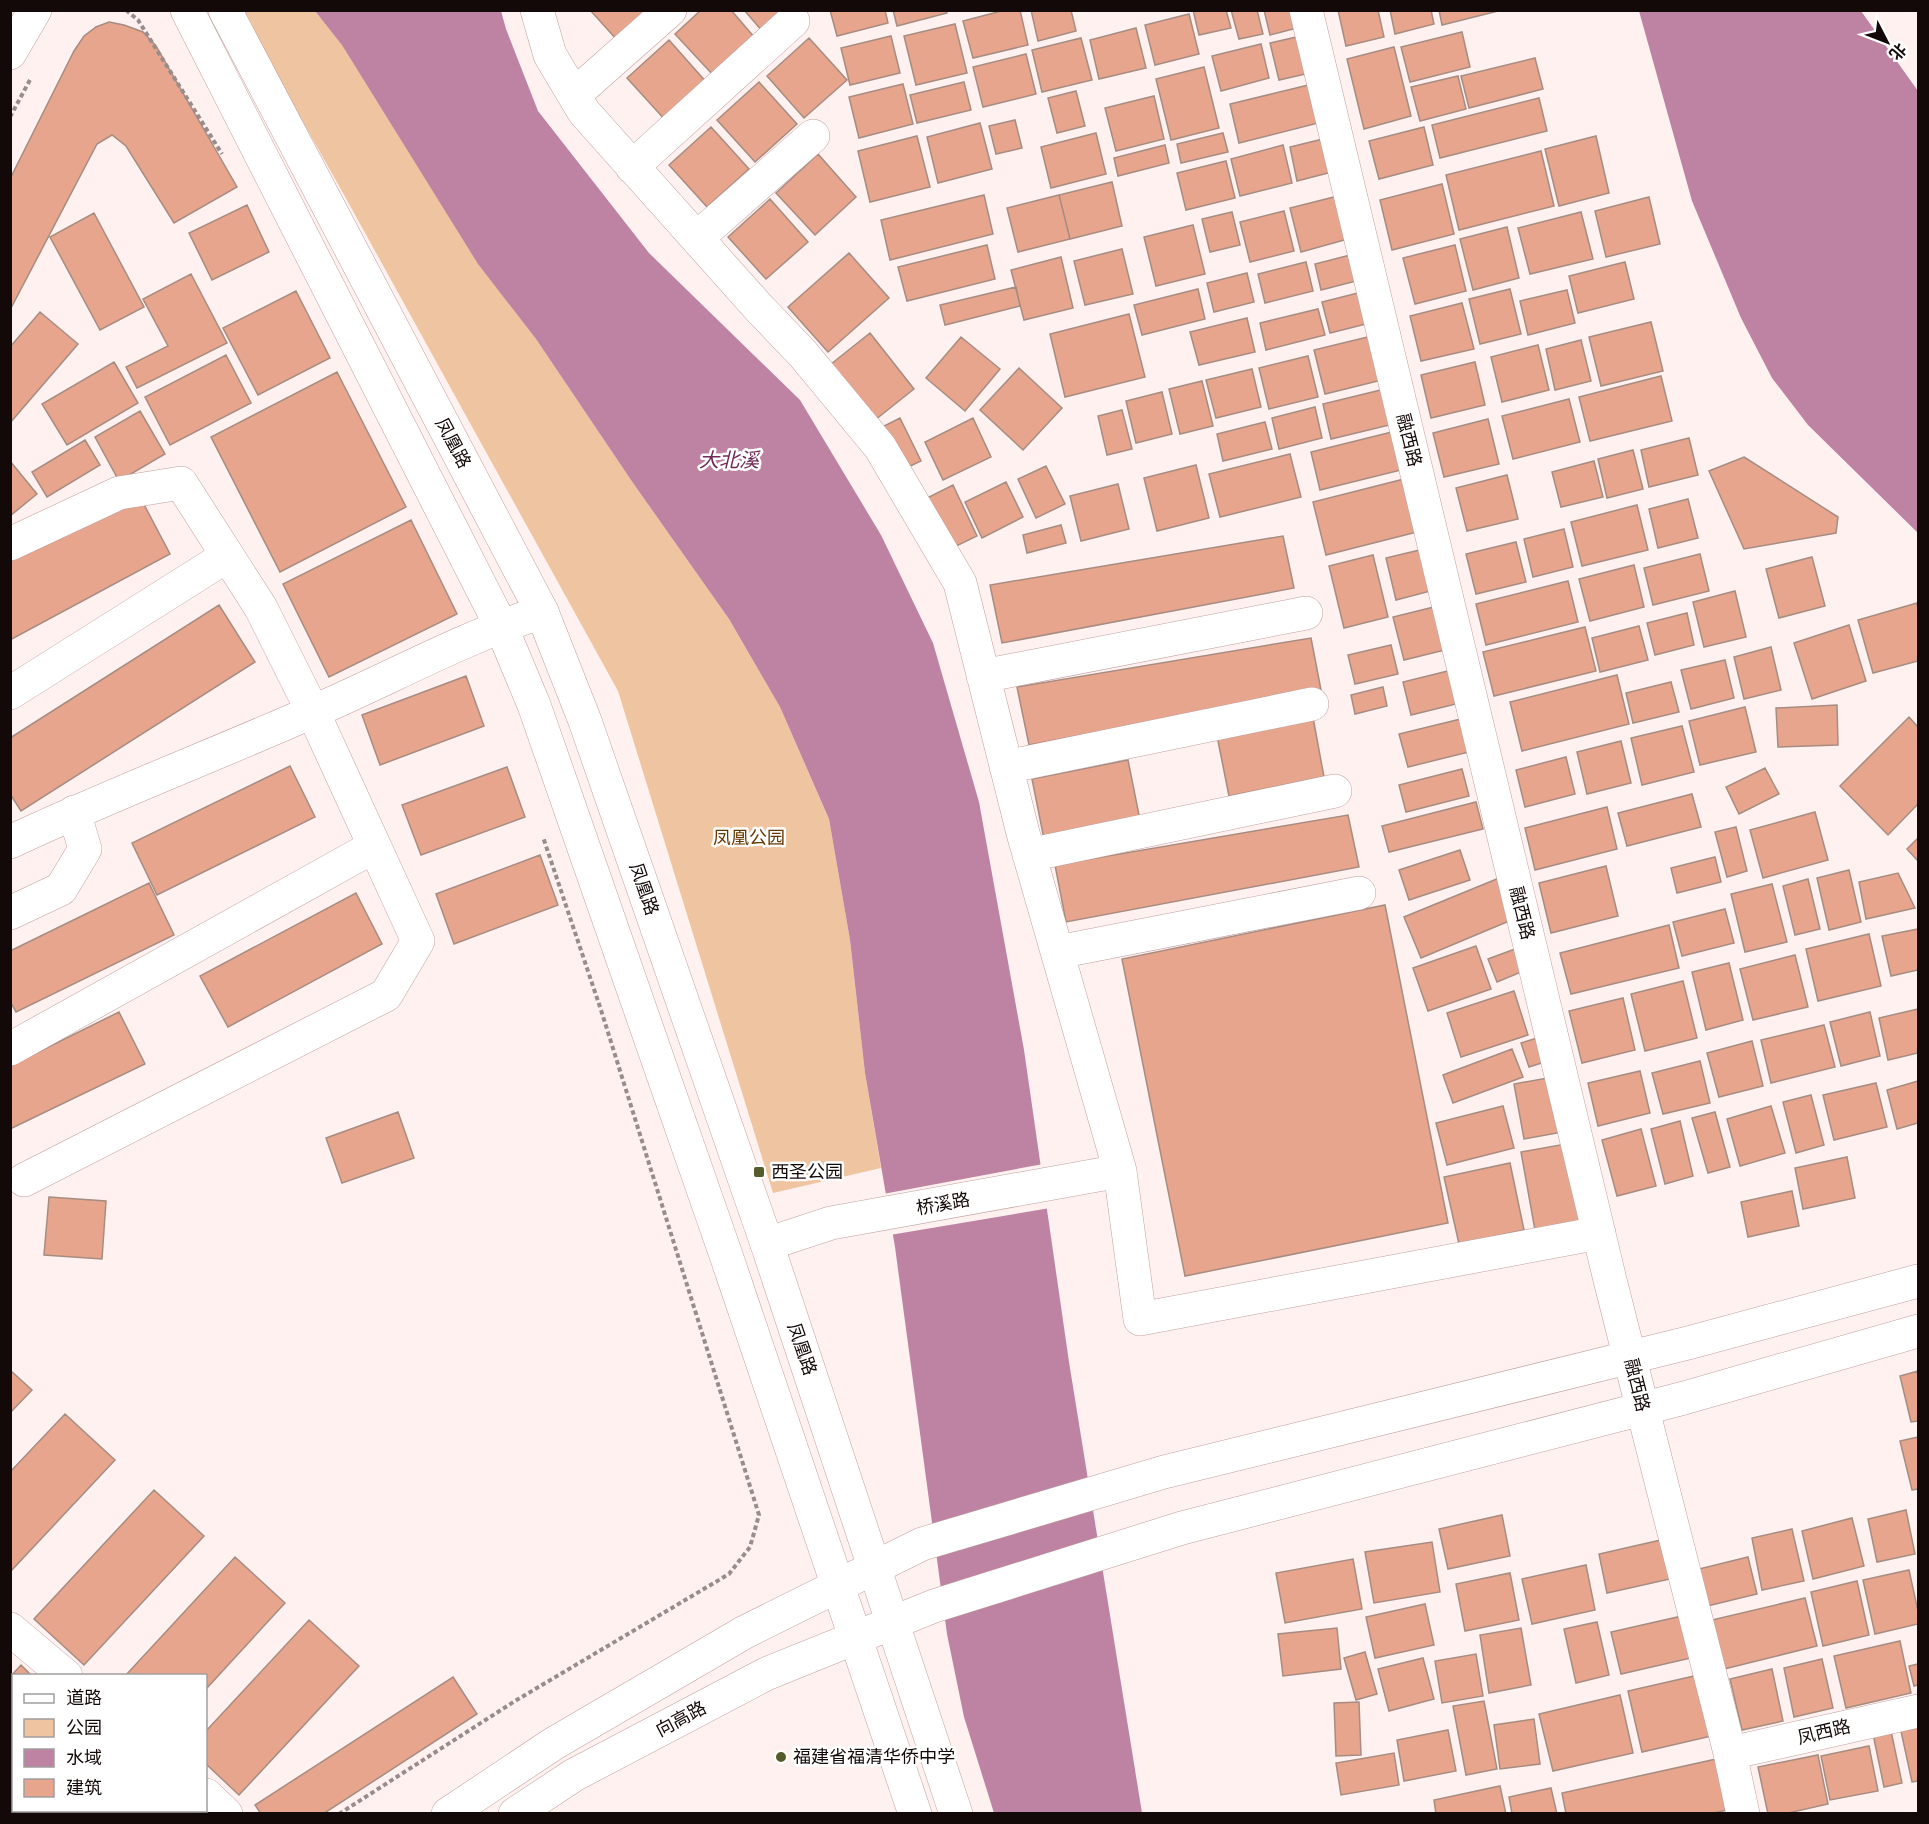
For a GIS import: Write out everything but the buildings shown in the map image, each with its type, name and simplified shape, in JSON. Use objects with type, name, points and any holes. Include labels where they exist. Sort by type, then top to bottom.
[{"type":"street","points":[[10,53],[35,10]]},
{"type":"street","points":[[187,10],[501,626],[542,728],[839,1585],[915,1814]]},
{"type":"street","name":"凤凰路","points":[[225,10],[542,612],[585,721],[767,1244],[956,1814]]},
{"type":"street","points":[[574,95],[670,10]]},
{"type":"street","name":"融西路","points":[[1306,10],[1599,1233],[1731,1753],[1743,1814]]},
{"type":"street","points":[[542,13],[550,56],[584,112],[803,354],[880,447],[960,583],[1029,855],[1058,952],[1111,1174],[1140,1319],[1599,1233]]},
{"type":"street","points":[[632,167],[793,21]]},
{"type":"street","points":[[697,238],[813,136]]},
{"type":"street","points":[[10,544],[119,493],[181,483],[261,608],[313,712],[417,941],[386,995],[24,1180]]},
{"type":"street","points":[[10,693],[227,556]]},
{"type":"street","points":[[10,842],[74,812],[313,712],[501,626],[542,612]]},
{"type":"street","points":[[983,676],[1306,613]]},
{"type":"street","points":[[1006,767],[1312,704]]},
{"type":"street","points":[[1029,855],[1335,791]]},
{"type":"street","points":[[10,913],[61,889],[85,849],[74,812]]},
{"type":"street","points":[[11,1049],[374,847]]},
{"type":"street","points":[[1058,952],[1359,893]]},
{"type":"street","name":"桥溪路","points":[[767,1244],[831,1223],[1111,1174]]},
{"type":"street","points":[[448,1814],[573,1732],[745,1632],[922,1544],[1164,1472],[1741,1329],[1918,1281]]},
{"type":"street","name":"向高路","points":[[515,1814],[574,1775],[766,1674],[934,1606],[1182,1528],[1643,1408],[1918,1331]]},
{"type":"street","points":[[12,1633],[63,1674]]},
{"type":"street","name":"凤西路","points":[[1731,1753],[1918,1711]]},
{"type":"street","points":[[207,1796],[225,1814]]},
{"type":"path","points":[[126,10],[138,20],[225,160]]},
{"type":"path","points":[[339,1814],[515,1701],[729,1574],[750,1547],[759,1515],[605,1022],[541,829]]},
{"type":"green space","name":"凤凰公园","points":[[237,11],[315,11],[342,44],[478,263],[536,339],[633,483],[729,619],[780,707],[829,819],[850,940],[865,1073],[881,1168],[773,1193],[618,691],[348,202],[275,72]]},
{"type":"water","name":"大北溪","points":[[315,11],[501,11],[538,111],[649,253],[800,400],[881,535],[933,643],[979,802],[1024,1050],[1069,1362],[1142,1813],[994,1813],[964,1717],[947,1634],[895,1247],[865,1073],[850,940],[829,819],[780,707],[729,619],[633,483],[536,339],[478,264],[342,45]]},
{"type":"water","points":[[1639,11],[1861,11],[1918,91],[1918,533],[1808,425],[1772,378],[1741,318],[1692,201]]},
{"type":"pier","points":[[1043,1164],[1050,1208],[890,1235],[883,1194]]},
{"type":"place","name":"西圣公园","points":[[759,1172]]},
{"type":"place","name":"福建省福清华侨中学","points":[[781,1757]]}]
